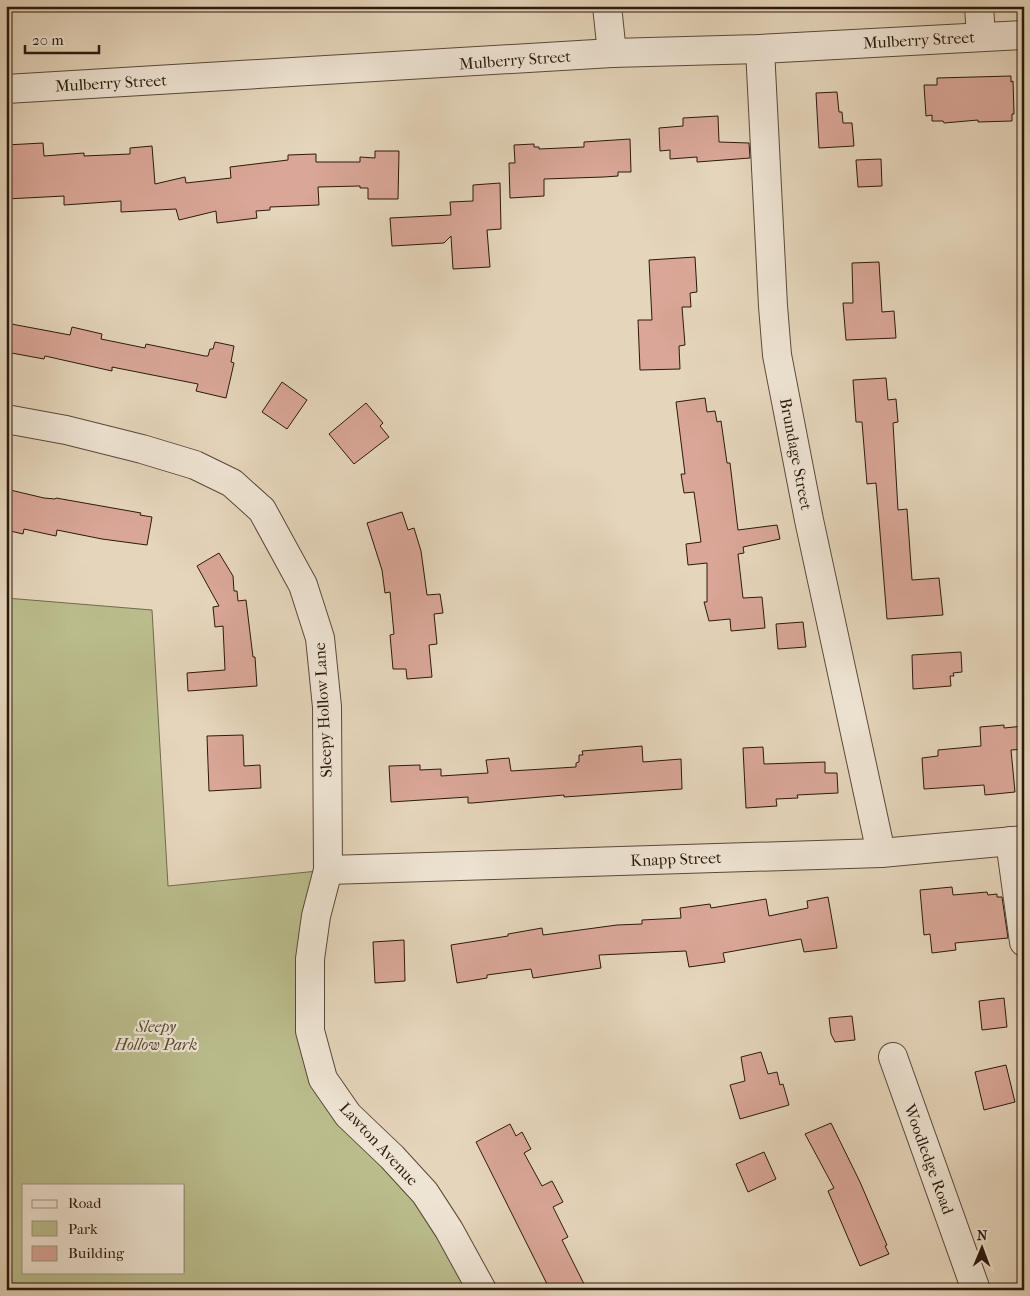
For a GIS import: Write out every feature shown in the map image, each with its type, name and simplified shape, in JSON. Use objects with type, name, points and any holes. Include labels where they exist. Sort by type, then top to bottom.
[{"type":"street","points":[[607,6],[612,53]]},
{"type":"street","points":[[979,6],[981,37]]},
{"type":"street","name":"Mulberry Street","points":[[6,89],[612,53],[760,49],[1024,35]]},
{"type":"street","name":"Brundage Street","points":[[760,49],[773,306],[778,355],[811,529],[881,853]]},
{"type":"street","name":"Sleepy Hollow Lane","points":[[6,419],[66,430],[142,449],[195,465],[232,483],[262,510],[303,585],[320,638],[327,707],[328,870]]},
{"type":"street","points":[[1017,841],[1024,942]]},
{"type":"street","name":"Knapp Street","points":[[328,870],[881,853],[1017,841]]},
{"type":"street","name":"Lawton Avenue","points":[[328,870],[316,916],[310,959],[310,1030],[323,1079],[348,1115],[392,1157],[425,1193],[449,1230],[482,1290]]},
{"type":"street","name":"Woodledge Road","points":[[893,1057],[976,1290]]},
{"type":"green space","name":"Sleepy Hollow Park","points":[[6,598],[152,610],[168,886],[328,870],[316,916],[323,1079],[425,1193],[479,1290],[6,1290]]},
{"type":"building","points":[[1011,76],[1011,82],[1013,81],[1014,114],[1012,114],[1012,121],[978,122],[978,120],[944,123],[943,121],[932,121],[932,115],[926,116],[924,85],[937,85],[937,78]]},
{"type":"building","points":[[837,92],[839,112],[842,112],[843,123],[852,123],[854,146],[819,148],[816,93]]},
{"type":"building","points":[[718,116],[719,142],[749,143],[750,158],[697,162],[697,157],[670,159],[670,150],[660,151],[659,128],[683,126],[683,118]]},
{"type":"building","points":[[630,139],[631,172],[618,172],[618,176],[544,179],[544,196],[510,198],[509,163],[515,163],[514,145],[534,144],[534,147],[539,147],[539,149],[584,147],[584,142]]},
{"type":"building","points":[[43,143],[44,156],[84,153],[84,156],[130,154],[130,148],[152,146],[155,184],[185,177],[186,183],[231,178],[230,167],[288,160],[288,155],[316,154],[316,162],[360,162],[360,157],[375,158],[375,151],[399,151],[398,199],[368,199],[368,188],[360,188],[360,186],[318,187],[319,205],[270,207],[270,210],[256,211],[257,218],[217,223],[216,211],[179,220],[176,209],[121,212],[121,201],[64,205],[64,196],[6,199],[6,145]]},
{"type":"building","points":[[881,159],[882,186],[858,187],[856,160]]},
{"type":"building","points":[[500,183],[501,229],[487,230],[490,267],[453,269],[451,236],[444,243],[392,246],[390,218],[451,215],[450,202],[473,201],[473,185]]},
{"type":"building","points":[[695,257],[697,292],[690,293],[691,307],[682,307],[685,345],[679,346],[680,369],[640,370],[638,320],[652,320],[649,260]]},
{"type":"building","points":[[879,262],[882,312],[894,311],[896,338],[846,340],[843,303],[853,303],[852,263]]},
{"type":"building","points":[[6,323],[70,335],[72,327],[102,334],[101,339],[145,348],[146,344],[205,356],[208,356],[210,349],[213,349],[215,342],[234,346],[231,362],[234,363],[226,398],[196,391],[198,384],[112,367],[112,371],[45,356],[44,359],[6,352]]},
{"type":"building","points":[[886,378],[888,400],[896,399],[898,422],[893,423],[898,510],[907,509],[912,580],[939,578],[943,615],[887,619],[876,483],[867,484],[862,422],[856,422],[853,380]]},
{"type":"building","points":[[282,382],[307,400],[287,429],[262,412]]},
{"type":"building","points":[[705,398],[707,412],[715,411],[717,422],[721,421],[727,463],[730,463],[738,530],[777,525],[780,539],[743,547],[744,553],[738,554],[743,598],[762,597],[765,628],[731,631],[730,619],[709,621],[704,602],[707,602],[707,563],[688,565],[686,544],[701,542],[694,492],[684,493],[681,474],[685,474],[676,402]]},
{"type":"building","points":[[366,403],[383,423],[380,426],[389,437],[354,464],[329,434]]},
{"type":"building","points":[[6,489],[44,498],[56,498],[141,513],[140,515],[152,517],[147,545],[57,530],[56,536],[24,529],[23,534],[6,530]]},
{"type":"building","points":[[402,512],[408,530],[414,528],[421,551],[427,595],[440,594],[443,613],[434,614],[437,644],[429,645],[432,677],[407,679],[406,669],[393,669],[390,635],[394,634],[390,592],[385,593],[382,570],[367,523]]},
{"type":"building","points":[[219,553],[233,576],[234,591],[237,591],[238,601],[246,600],[253,657],[255,657],[257,686],[188,691],[187,673],[225,670],[223,626],[215,627],[213,607],[219,606],[197,566]]},
{"type":"building","points":[[803,622],[806,647],[778,649],[776,624]]},
{"type":"building","points":[[961,652],[962,672],[953,673],[954,676],[950,676],[951,686],[913,689],[912,655]]},
{"type":"building","points":[[1004,725],[1004,728],[1024,726],[1024,749],[1011,750],[1015,792],[985,795],[984,785],[924,789],[922,758],[938,756],[938,750],[981,746],[980,727]]},
{"type":"building","points":[[243,735],[244,766],[260,765],[261,788],[209,791],[207,736]]},
{"type":"building","points":[[642,746],[643,762],[681,759],[682,789],[564,797],[564,795],[472,803],[468,803],[468,797],[391,802],[389,766],[420,765],[420,770],[441,769],[441,776],[488,773],[486,760],[509,758],[511,771],[576,767],[576,763],[579,762],[579,755],[583,755],[582,751]]},
{"type":"building","points":[[763,747],[764,764],[825,762],[825,773],[837,773],[838,793],[797,795],[798,798],[776,799],[777,806],[746,808],[743,748]]},
{"type":"building","points":[[952,887],[953,895],[987,892],[988,895],[997,894],[997,897],[1002,897],[1008,938],[955,943],[956,950],[932,953],[930,934],[924,935],[920,890]]},
{"type":"building","points":[[828,897],[837,948],[804,952],[801,939],[723,953],[725,962],[689,967],[686,951],[599,955],[601,968],[533,978],[531,969],[487,975],[487,978],[457,983],[451,945],[508,936],[508,934],[542,928],[543,935],[617,925],[642,924],[642,920],[681,918],[680,908],[710,904],[711,908],[766,899],[769,916],[808,908],[807,901]]},
{"type":"building","points":[[404,940],[405,981],[375,983],[373,942]]},
{"type":"building","points":[[1004,998],[1007,1027],[982,1030],[979,1001]]},
{"type":"building","points":[[852,1016],[855,1040],[835,1042],[831,1034],[829,1018]]},
{"type":"building","points":[[761,1052],[768,1074],[777,1072],[780,1085],[783,1084],[789,1105],[740,1119],[730,1085],[745,1081],[741,1057]]},
{"type":"building","points":[[1006,1065],[1015,1102],[984,1110],[975,1072]]},
{"type":"building","points":[[831,1123],[860,1182],[887,1245],[885,1246],[889,1254],[860,1266],[828,1191],[834,1188],[805,1134]]},
{"type":"building","points":[[510,1124],[516,1136],[522,1132],[531,1149],[524,1153],[542,1186],[552,1181],[563,1202],[553,1207],[568,1237],[562,1240],[587,1290],[550,1290],[476,1142]]},
{"type":"building","points":[[764,1152],[776,1179],[748,1192],[736,1164]]}]
